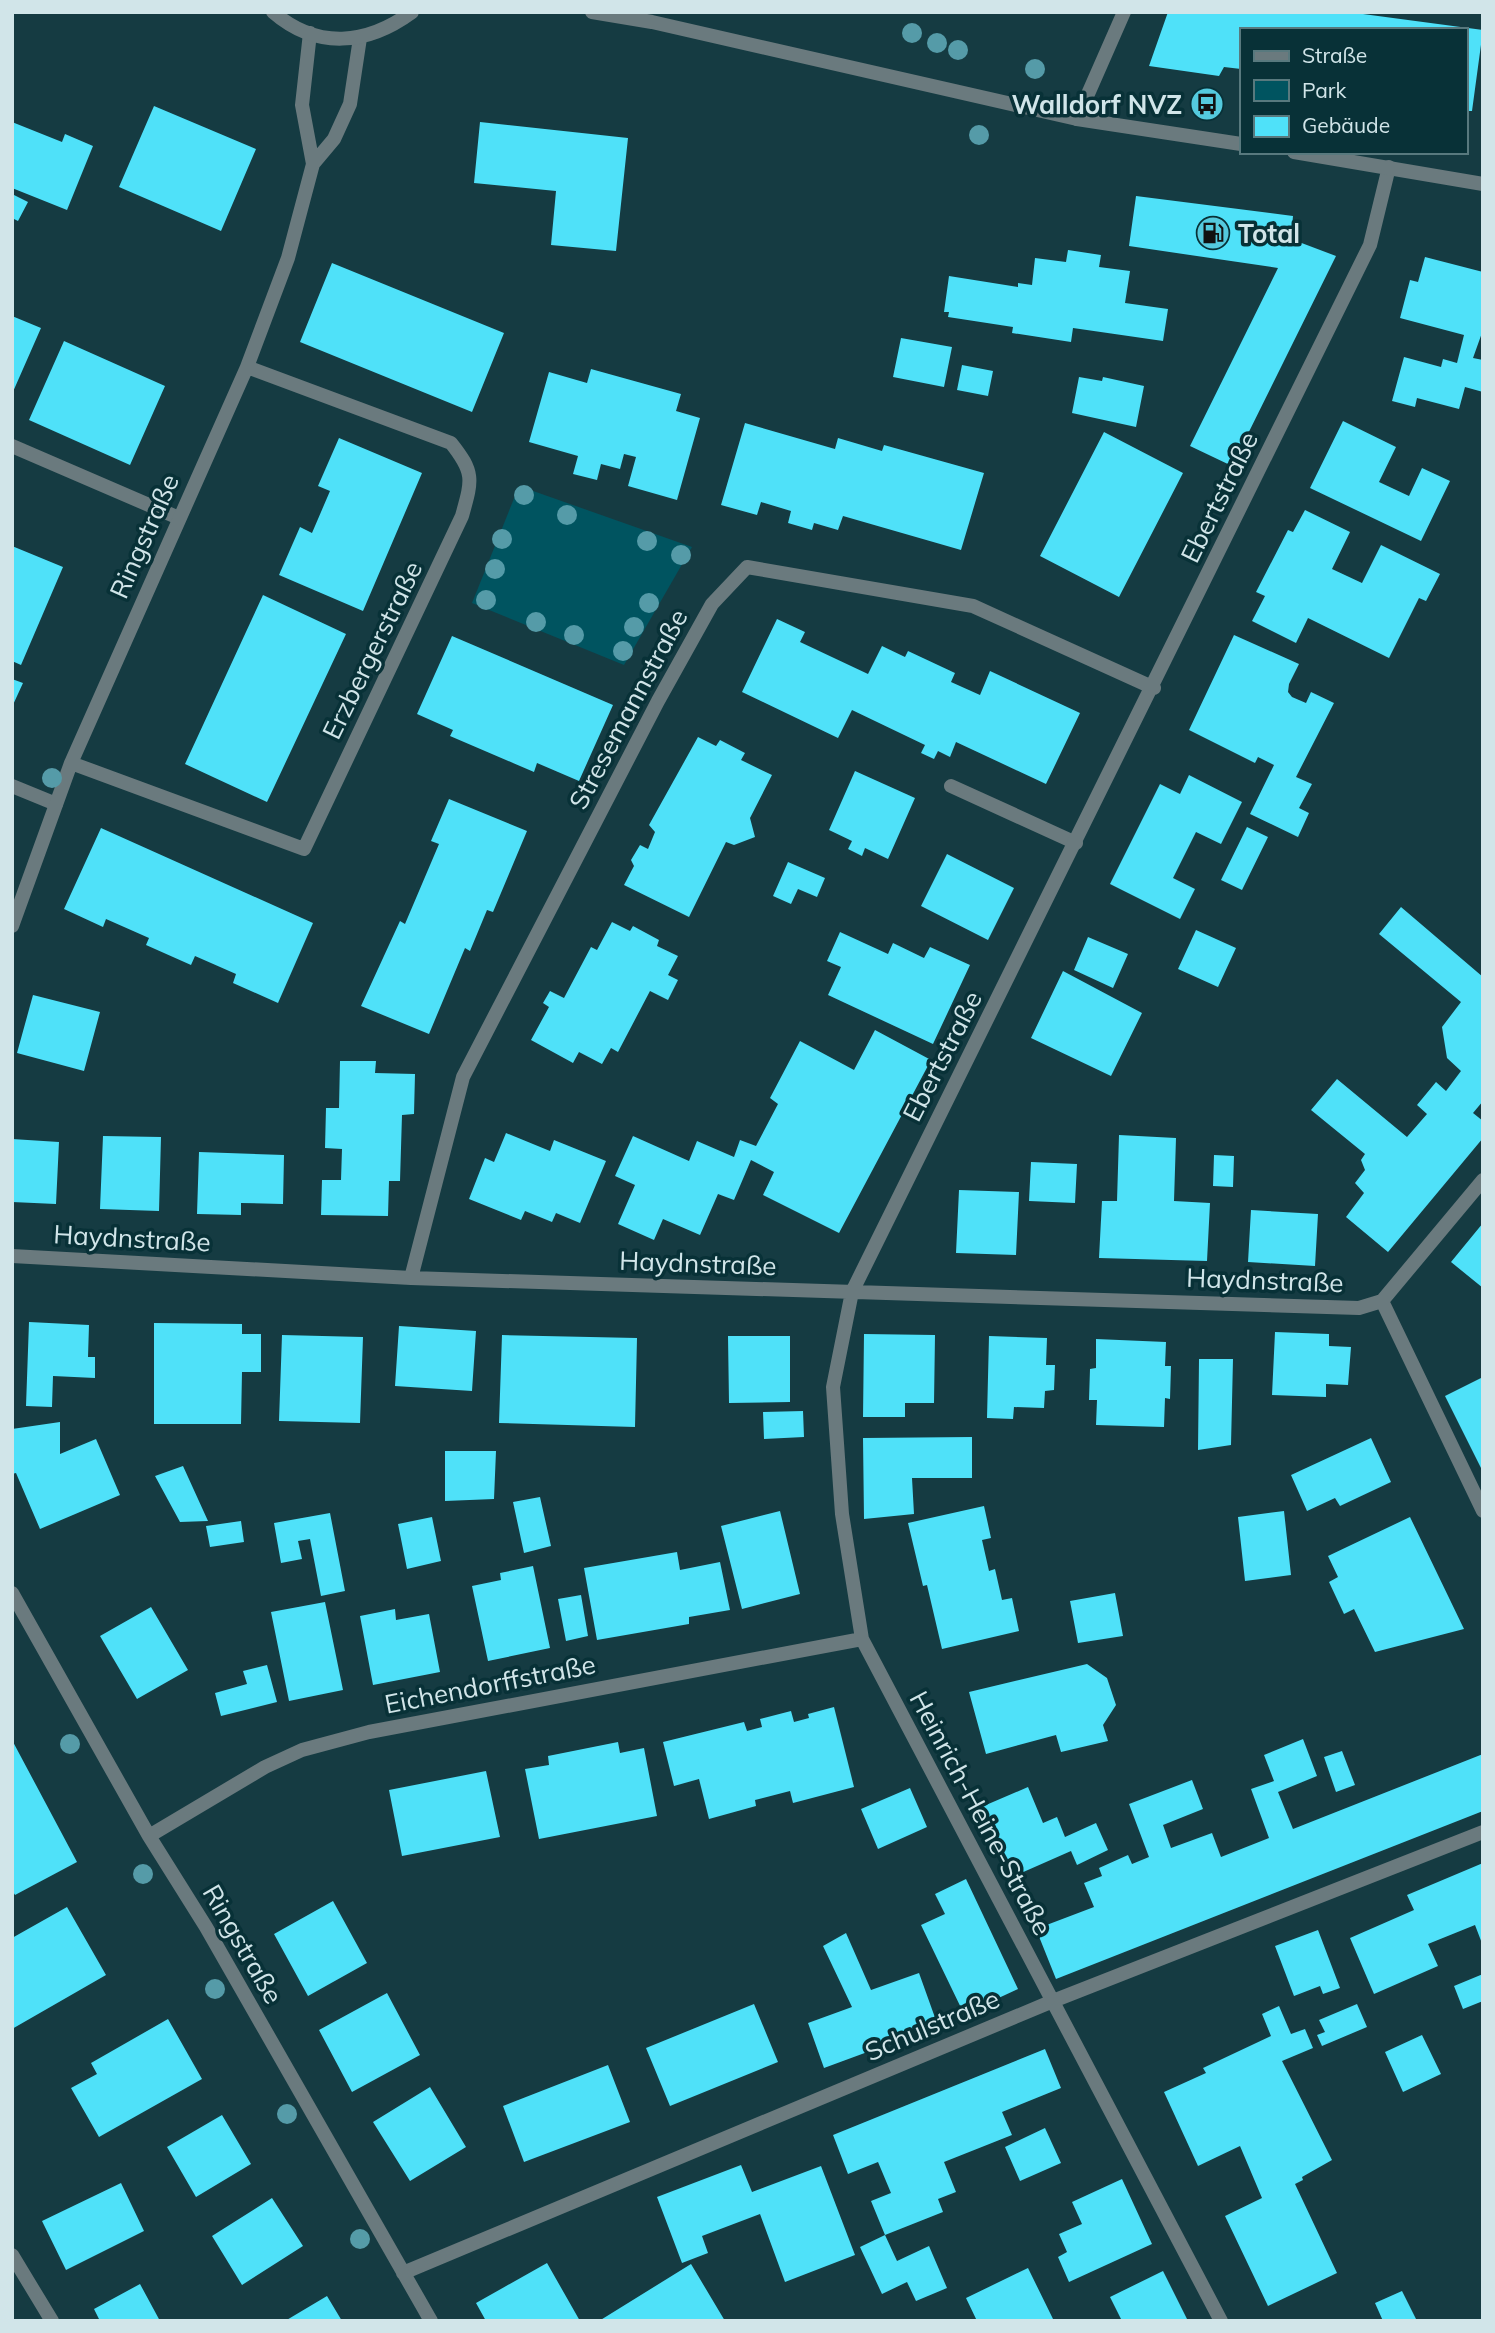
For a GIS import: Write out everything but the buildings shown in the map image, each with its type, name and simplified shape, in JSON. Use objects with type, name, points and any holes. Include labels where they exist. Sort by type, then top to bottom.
[{"type":"street","points":[[272,12],[299,30],[328,38],[360,38],[390,28],[412,12]]},
{"type":"street","points":[[592,12],[652,22],[1077,119],[1240,144]]},
{"type":"street","points":[[630,12],[652,22]]},
{"type":"street","points":[[1077,119],[1124,12]]},
{"type":"street","name":"Ringstraße","points":[[310,33],[302,105],[313,164]]},
{"type":"street","name":"Ringstraße","points":[[12,926],[71,763],[247,367],[288,258],[313,164],[334,139],[350,104],[360,38]]},
{"type":"street","points":[[1307,154],[1483,184]]},
{"type":"street","name":"Ebertstraße","points":[[852,1292],[1154,688],[1370,245],[1389,167]]},
{"type":"street","name":"Erzbergerstraße","points":[[71,763],[304,849],[462,516],[470,488],[468,464],[451,443],[247,367]]},
{"type":"street","points":[[12,446],[179,517]]},
{"type":"street","name":"Stresemannstraße","points":[[411,1278],[464,1077],[665,689],[712,604],[747,567],[974,606],[1154,688]]},
{"type":"street","points":[[12,786],[56,804]]},
{"type":"street","points":[[951,786],[1076,843]]},
{"type":"street","points":[[1483,1180],[1382,1301],[1483,1511]]},
{"type":"street","name":"Haydnstraße","points":[[12,1256],[411,1278],[1359,1308],[1382,1301]]},
{"type":"street","name":"Heinrich-Heine-Straße","points":[[852,1292],[833,1387],[842,1514],[862,1639],[1222,2321]]},
{"type":"street","name":"Ringstraße","points":[[12,1593],[149,1836],[206,1927],[431,2321]]},
{"type":"street","name":"Eichendorffstraße","points":[[149,1836],[265,1768],[302,1750],[369,1732],[862,1639]]},
{"type":"street","name":"Schulstraße","points":[[404,2273],[1053,2001],[1483,1832]]},
{"type":"street","points":[[12,2255],[52,2321]]},
{"type":"green space","points":[[519,486],[692,547],[624,665],[472,603]]},
{"type":"place","name":"Walldorf NVZ","points":[[1207,104]]},
{"type":"place","name":"Total","points":[[1213,233]]}]
